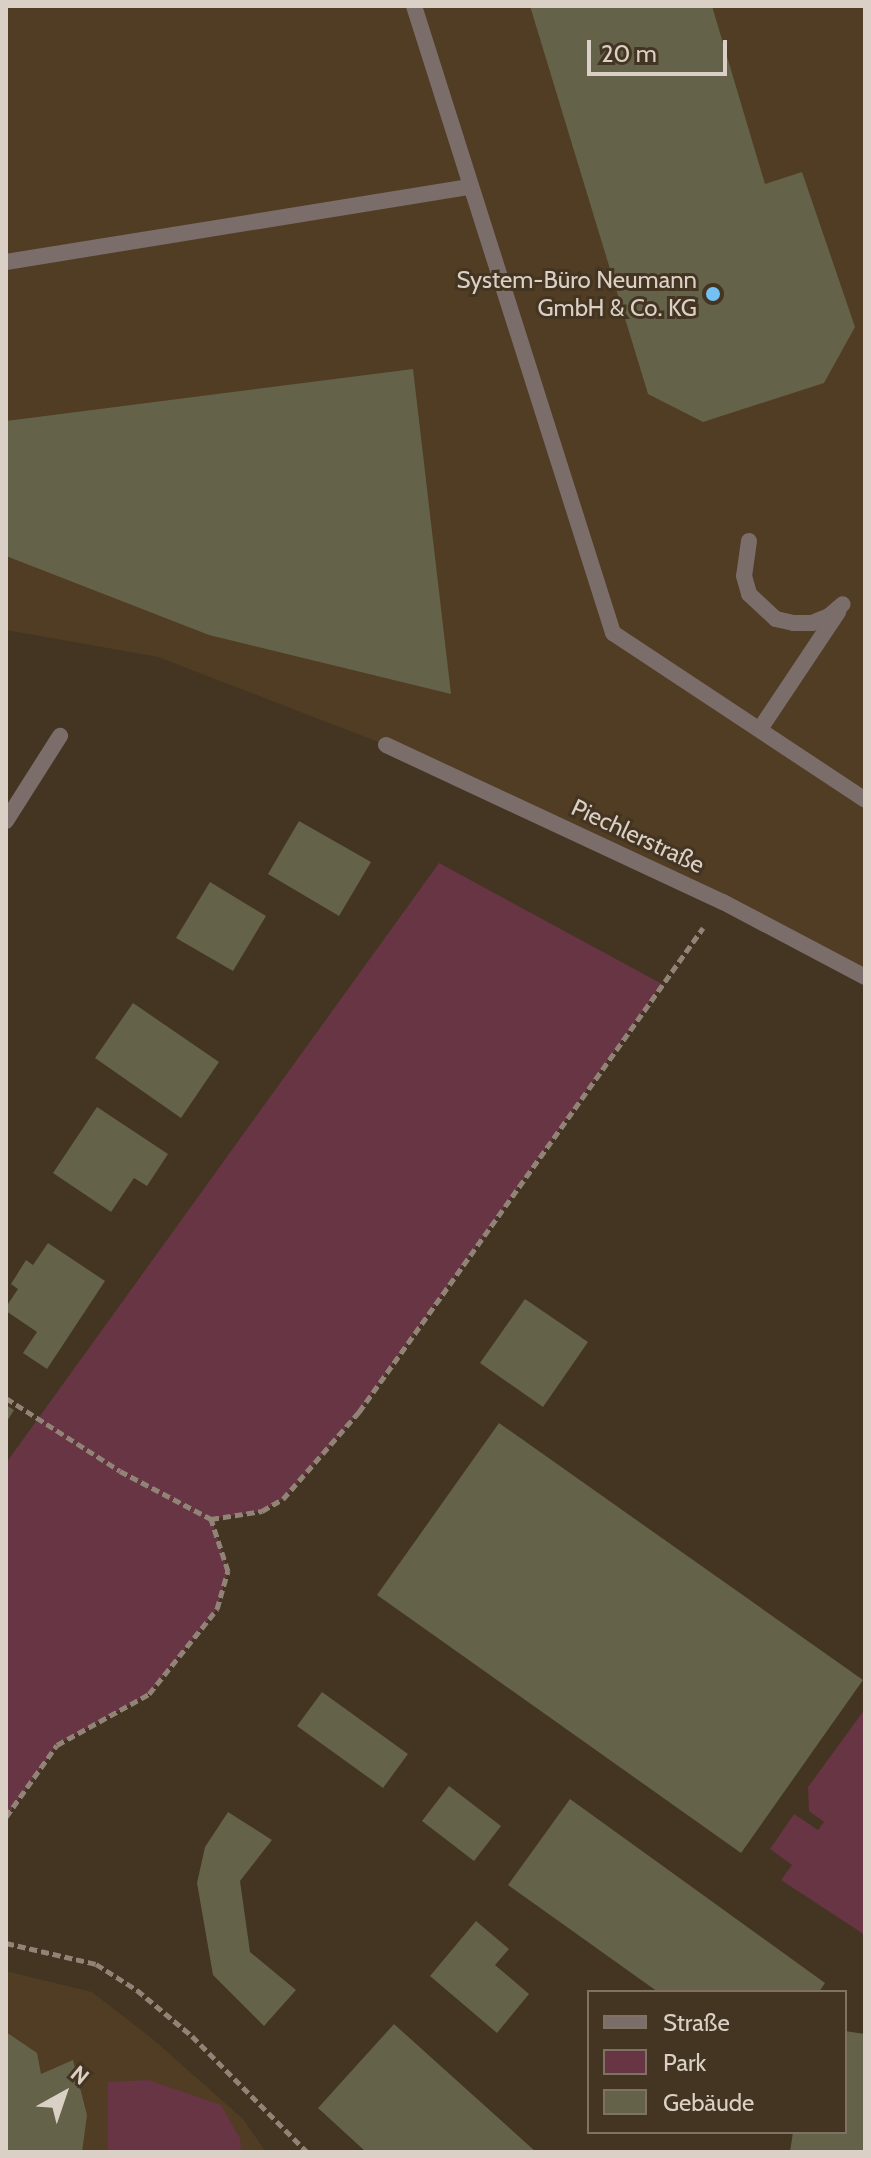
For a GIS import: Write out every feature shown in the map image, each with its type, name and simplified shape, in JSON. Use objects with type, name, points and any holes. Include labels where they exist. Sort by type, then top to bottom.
[{"type":"street","points":[[414,6],[613,633],[865,800]]},
{"type":"street","points":[[6,262],[471,187]]},
{"type":"street","points":[[749,541],[744,576],[749,594],[776,619],[812,623],[829,616],[843,604],[760,729]]},
{"type":"street","points":[[6,821],[60,736]]},
{"type":"street","name":"Piechlerstraße","points":[[386,745],[723,902],[865,977]]},
{"type":"path","points":[[6,1398],[120,1471],[211,1519],[262,1511],[283,1499],[359,1412],[723,902]]},
{"type":"path","points":[[6,1817],[57,1745],[149,1694],[217,1609],[228,1571],[211,1519]]},
{"type":"path","points":[[6,1943],[96,1964],[137,1990],[192,2036],[307,2152]]},
{"type":"shaded area","points":[[6,6],[865,6],[865,977],[386,745],[158,657],[6,630]]},
{"type":"shaded area","points":[[6,1971],[92,1992],[154,2040],[243,2119],[266,2152],[6,2152]]},
{"type":"green space","points":[[439,863],[662,984],[359,1412],[328,1449],[283,1499],[262,1511],[212,1519],[228,1571],[217,1609],[149,1694],[57,1745],[6,1817],[6,1463]]},
{"type":"green space","points":[[865,1709],[865,1935],[781,1880],[792,1865],[770,1849],[794,1814],[818,1830],[824,1822],[809,1811],[808,1787]]},
{"type":"green space","points":[[149,2080],[221,2105],[240,2138],[241,2152],[108,2152],[108,2082]]},
{"type":"building","points":[[530,6],[712,6],[765,184],[802,172],[855,327],[824,383],[703,422],[648,394]]},
{"type":"building","points":[[413,369],[451,694],[209,635],[6,556],[6,421]]},
{"type":"building","points":[[299,821],[371,862],[339,916],[268,874]]},
{"type":"building","points":[[210,882],[266,916],[233,971],[176,938]]},
{"type":"building","points":[[133,1003],[219,1062],[181,1118],[95,1058]]},
{"type":"building","points":[[97,1107],[168,1154],[147,1186],[134,1178],[111,1212],[53,1173]]},
{"type":"building","points":[[48,1243],[105,1281],[47,1369],[23,1353],[37,1332],[6,1311],[6,1307],[18,1289],[11,1284],[26,1260],[33,1265]]},
{"type":"building","points":[[525,1299],[588,1342],[543,1407],[480,1363]]},
{"type":"building","points":[[6,1405],[14,1410],[6,1423]]},
{"type":"building","points":[[499,1423],[863,1680],[741,1853],[377,1595]]},
{"type":"building","points":[[322,1692],[408,1754],[383,1788],[297,1726]]},
{"type":"building","points":[[449,1786],[501,1826],[474,1861],[422,1821]]},
{"type":"building","points":[[570,1799],[825,1983],[820,1990],[655,1990],[508,1885]]},
{"type":"building","points":[[228,1812],[272,1840],[240,1881],[250,1952],[296,1990],[264,2026],[213,1975],[197,1883],[205,1847]]},
{"type":"building","points":[[476,1921],[509,1949],[495,1965],[529,1994],[497,2033],[430,1976]]},
{"type":"building","points":[[394,2024],[536,2152],[366,2152],[318,2108]]},
{"type":"building","points":[[847,2031],[865,2034],[865,2152],[790,2152],[793,2134],[847,2134]]},
{"type":"building","points":[[6,2032],[37,2053],[41,2074],[73,2060],[87,2115],[82,2152],[6,2152]]},
{"type":"place","name":"System-Büro Neumann GmbH & Co. KG","points":[[713,294]]}]
